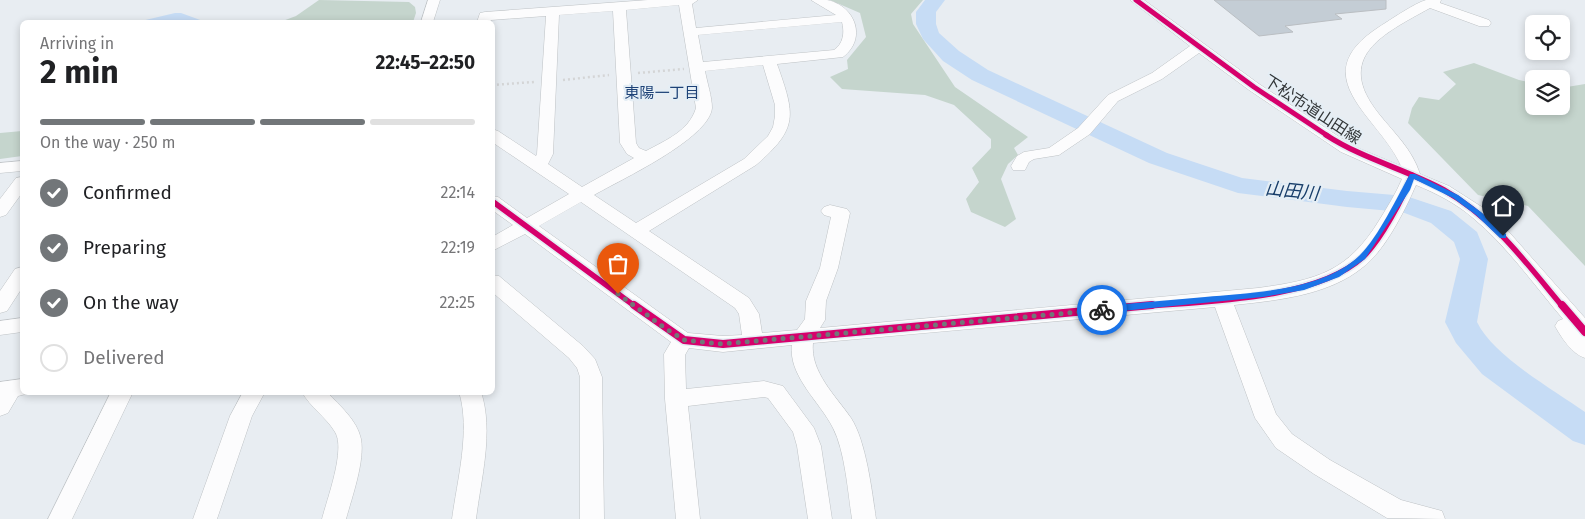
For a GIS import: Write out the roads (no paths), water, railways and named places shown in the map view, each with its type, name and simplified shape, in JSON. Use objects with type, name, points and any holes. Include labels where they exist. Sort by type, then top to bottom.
[{"type":"street","points":[[428,20],[434,0]]},
{"type":"street","points":[[484,20],[485,16],[619,7],[688,0],[691,32],[704,108],[700,121],[691,132],[495,242]]},
{"type":"street","points":[[697,68],[838,54],[846,49],[852,31],[851,24],[847,18],[833,8],[817,0]]},
{"type":"street","name":"下松市道山田線","points":[[1136,0],[1254,87],[1347,149],[1409,183],[1455,196],[1493,225],[1585,332]]},
{"type":"street","points":[[495,203],[684,340],[722,344],[1222,299],[1304,287],[1336,275],[1362,257],[1382,232],[1409,183],[1409,164],[1402,150],[1368,112],[1358,93],[1353,78],[1353,64],[1359,52],[1372,36],[1432,2],[1484,23]]},
{"type":"street","points":[[619,7],[628,143],[633,151],[646,158]]},
{"type":"street","points":[[539,165],[545,154],[553,12]]},
{"type":"street","points":[[691,32],[847,18]]},
{"type":"street","points":[[1019,166],[1023,159],[1030,156],[1053,152],[1088,127],[1113,98],[1157,76],[1200,46]]},
{"type":"street","points":[[636,231],[750,162],[767,149],[779,134],[784,118],[783,106],[769,61]]},
{"type":"street","points":[[495,136],[742,303],[749,314],[754,340]]},
{"type":"street","points":[[0,168],[20,166]]},
{"type":"street","points":[[0,211],[20,185]]},
{"type":"street","points":[[830,212],[841,214],[829,268],[816,301],[815,320],[804,336],[802,351],[808,373],[844,426],[857,471],[864,519]]},
{"type":"street","points":[[0,306],[20,277]]},
{"type":"street","points":[[495,284],[576,352],[587,365],[591,377],[592,406],[592,519]]},
{"type":"street","points":[[1550,292],[1550,304],[1558,318],[1585,350]]},
{"type":"street","points":[[1222,299],[1266,418],[1284,441],[1322,467],[1396,510],[1434,519]]},
{"type":"street","points":[[0,328],[20,325]]},
{"type":"street","points":[[684,340],[674,354],[676,399],[688,519]]},
{"type":"street","points":[[676,399],[764,388],[775,392],[803,428],[809,446],[820,519]]},
{"type":"street","points":[[60,519],[121,395]]},
{"type":"street","points":[[205,519],[240,416],[252,395]]},
{"type":"street","points":[[316,395],[339,421],[349,439],[348,458],[334,519]]},
{"type":"street","points":[[464,519],[475,417],[474,399],[472,395]]},
{"type":"water","points":[[181,13],[200,20],[145,20]]},
{"type":"waterway","name":"山田川","points":[[935,0],[926,12],[926,24],[930,35],[951,56],[980,75],[1158,158],[1238,185],[1347,199],[1406,204],[1441,217],[1467,238],[1474,259],[1461,322],[1467,335],[1494,365],[1585,431]]},
{"type":"district","name":"東陽一丁目","points":[[662,93]]}]
